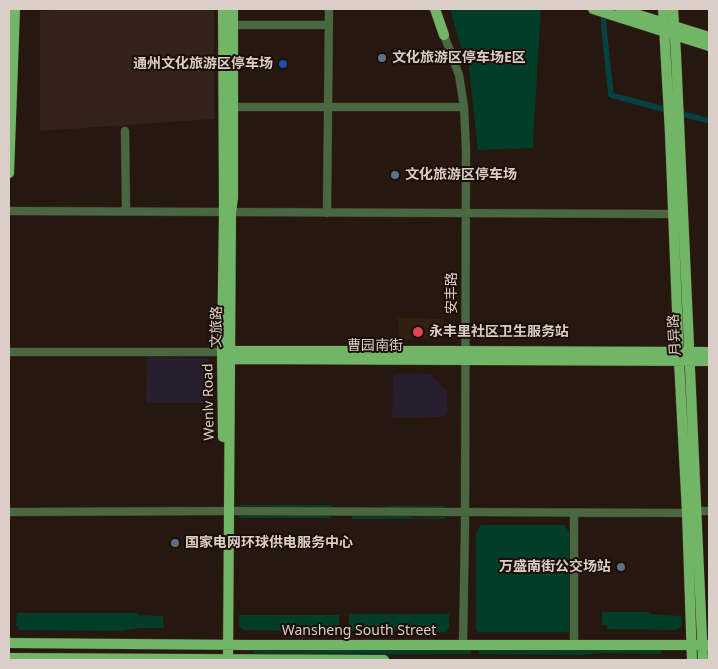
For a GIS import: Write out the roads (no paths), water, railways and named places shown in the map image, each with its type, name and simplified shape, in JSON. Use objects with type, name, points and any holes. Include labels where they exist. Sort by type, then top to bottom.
[{"type":"main road","points":[[9,173],[15,9]]},
{"type":"main road","points":[[223,9],[228,107],[228,212]]},
{"type":"main road","points":[[228,107],[233,9]]},
{"type":"main road","name":"安丰路","points":[[436,9],[444,35]]},
{"type":"main road","points":[[593,9],[624,13],[670,29],[709,46]]},
{"type":"main road","name":"月异路","points":[[663,9],[670,29]]},
{"type":"main road","name":"月异路","points":[[673,9],[670,29],[684,357],[692,512],[703,660]]},
{"type":"main road","points":[[670,29],[709,37]]},
{"type":"main road","name":"月异路","points":[[675,134],[673,214],[684,357]]},
{"type":"main road","name":"文旅路","points":[[228,212],[228,354]]},
{"type":"main road","name":"曹园南街","points":[[684,357],[709,352]]},
{"type":"main road","name":"曹园南街","points":[[228,354],[684,357],[709,361]]},
{"type":"main road","name":"Wenlv Road","points":[[226,660],[228,354]]},
{"type":"main road","name":"Wansheng South Street","points":[[9,643],[701,645]]},
{"type":"main road","name":"月异路","points":[[692,660],[701,645]]},
{"type":"main road","name":"Wansheng South Street","points":[[9,658],[384,660]]},
{"type":"street","points":[[327,213],[329,9]]},
{"type":"street","points":[[233,25],[329,25]]},
{"type":"street","name":"安丰路","points":[[444,35],[459,75],[464,107],[466,149],[463,644]]},
{"type":"street","points":[[228,107],[464,107]]},
{"type":"street","points":[[125,131],[126,212]]},
{"type":"street","points":[[9,211],[673,214]]},
{"type":"street","name":"曹园南街","points":[[9,352],[228,354]]},
{"type":"street","points":[[9,512],[574,513],[709,511]]},
{"type":"street","points":[[574,513],[574,645]]},
{"type":"waterway","points":[[603,12],[611,95],[709,121]]},
{"type":"place","name":"文化旅游区停车场E区","points":[[382,58]]},
{"type":"place","name":"通州文化旅游区停车场","points":[[283,64]]},
{"type":"place","name":"文化旅游区停车场","points":[[395,175]]},
{"type":"place","name":"永丰里社区卫生服务站","points":[[418,332]]},
{"type":"place","name":"国家电网环球供电服务中心","points":[[175,543]]},
{"type":"place","name":"万盛南街公交场站","points":[[621,567]]}]
